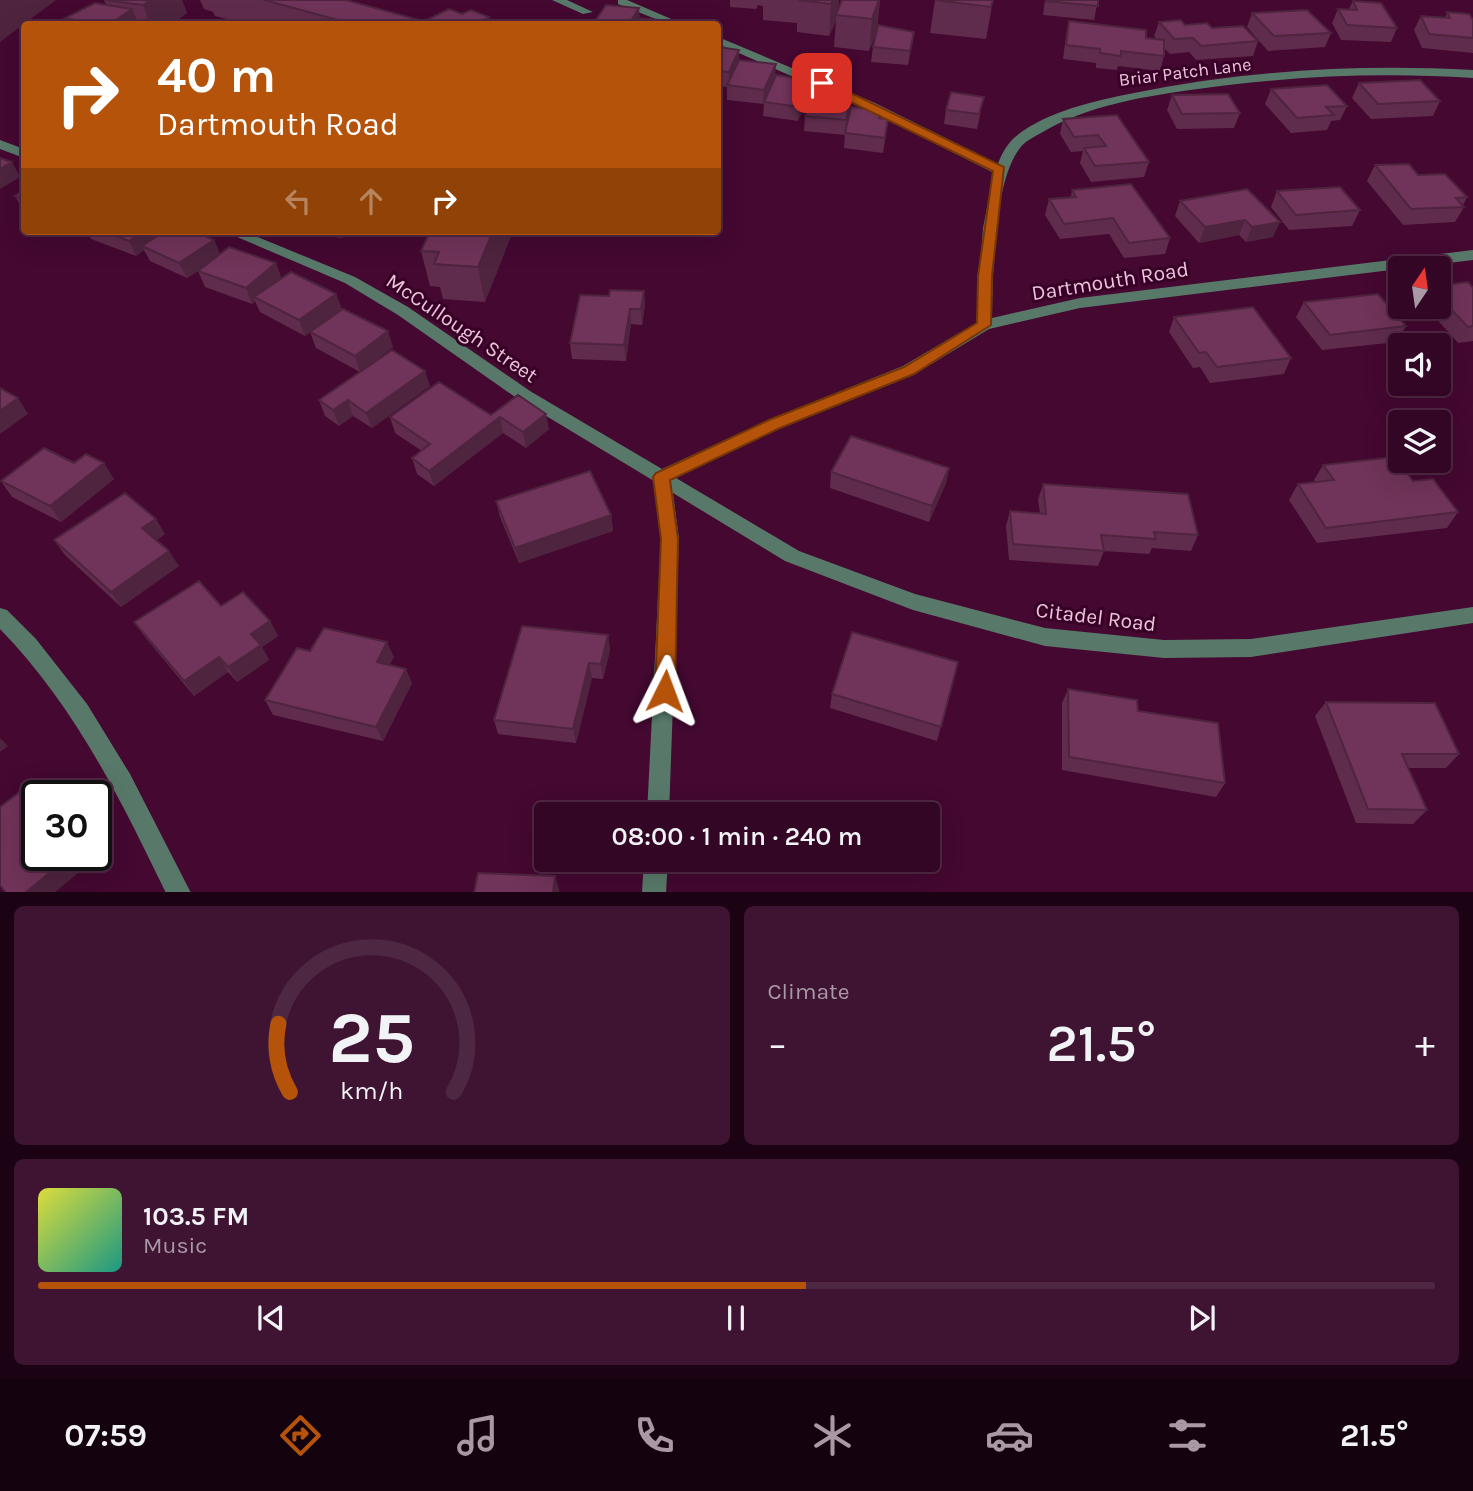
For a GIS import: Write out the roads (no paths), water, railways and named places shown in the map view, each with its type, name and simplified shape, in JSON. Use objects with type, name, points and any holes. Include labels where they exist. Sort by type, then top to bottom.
[{"type":"street","points":[[557,0],[587,12]]},
{"type":"street","points":[[622,2],[670,21]]},
{"type":"street","points":[[721,41],[846,94],[999,170]]},
{"type":"street","name":"Briar Patch Lane","points":[[984,325],[985,276],[999,170],[1017,141],[1063,115],[1122,96],[1353,72],[1418,70],[1473,74]]},
{"type":"street","points":[[0,144],[21,152]]},
{"type":"street","name":"McCullough Street","points":[[241,235],[284,251],[373,293],[524,395],[662,477]]},
{"type":"street","name":"Dartmouth Road","points":[[662,477],[775,424],[909,370],[984,325],[1080,303],[1473,255]]},
{"type":"street","points":[[659,802],[670,539],[662,477]]},
{"type":"street","name":"Citadel Road","points":[[662,477],[792,556],[913,602],[1045,637],[1164,649],[1251,648],[1473,615]]},
{"type":"street","points":[[0,616],[61,685],[107,752],[179,892]]},
{"type":"street","points":[[654,892],[655,872]]}]
